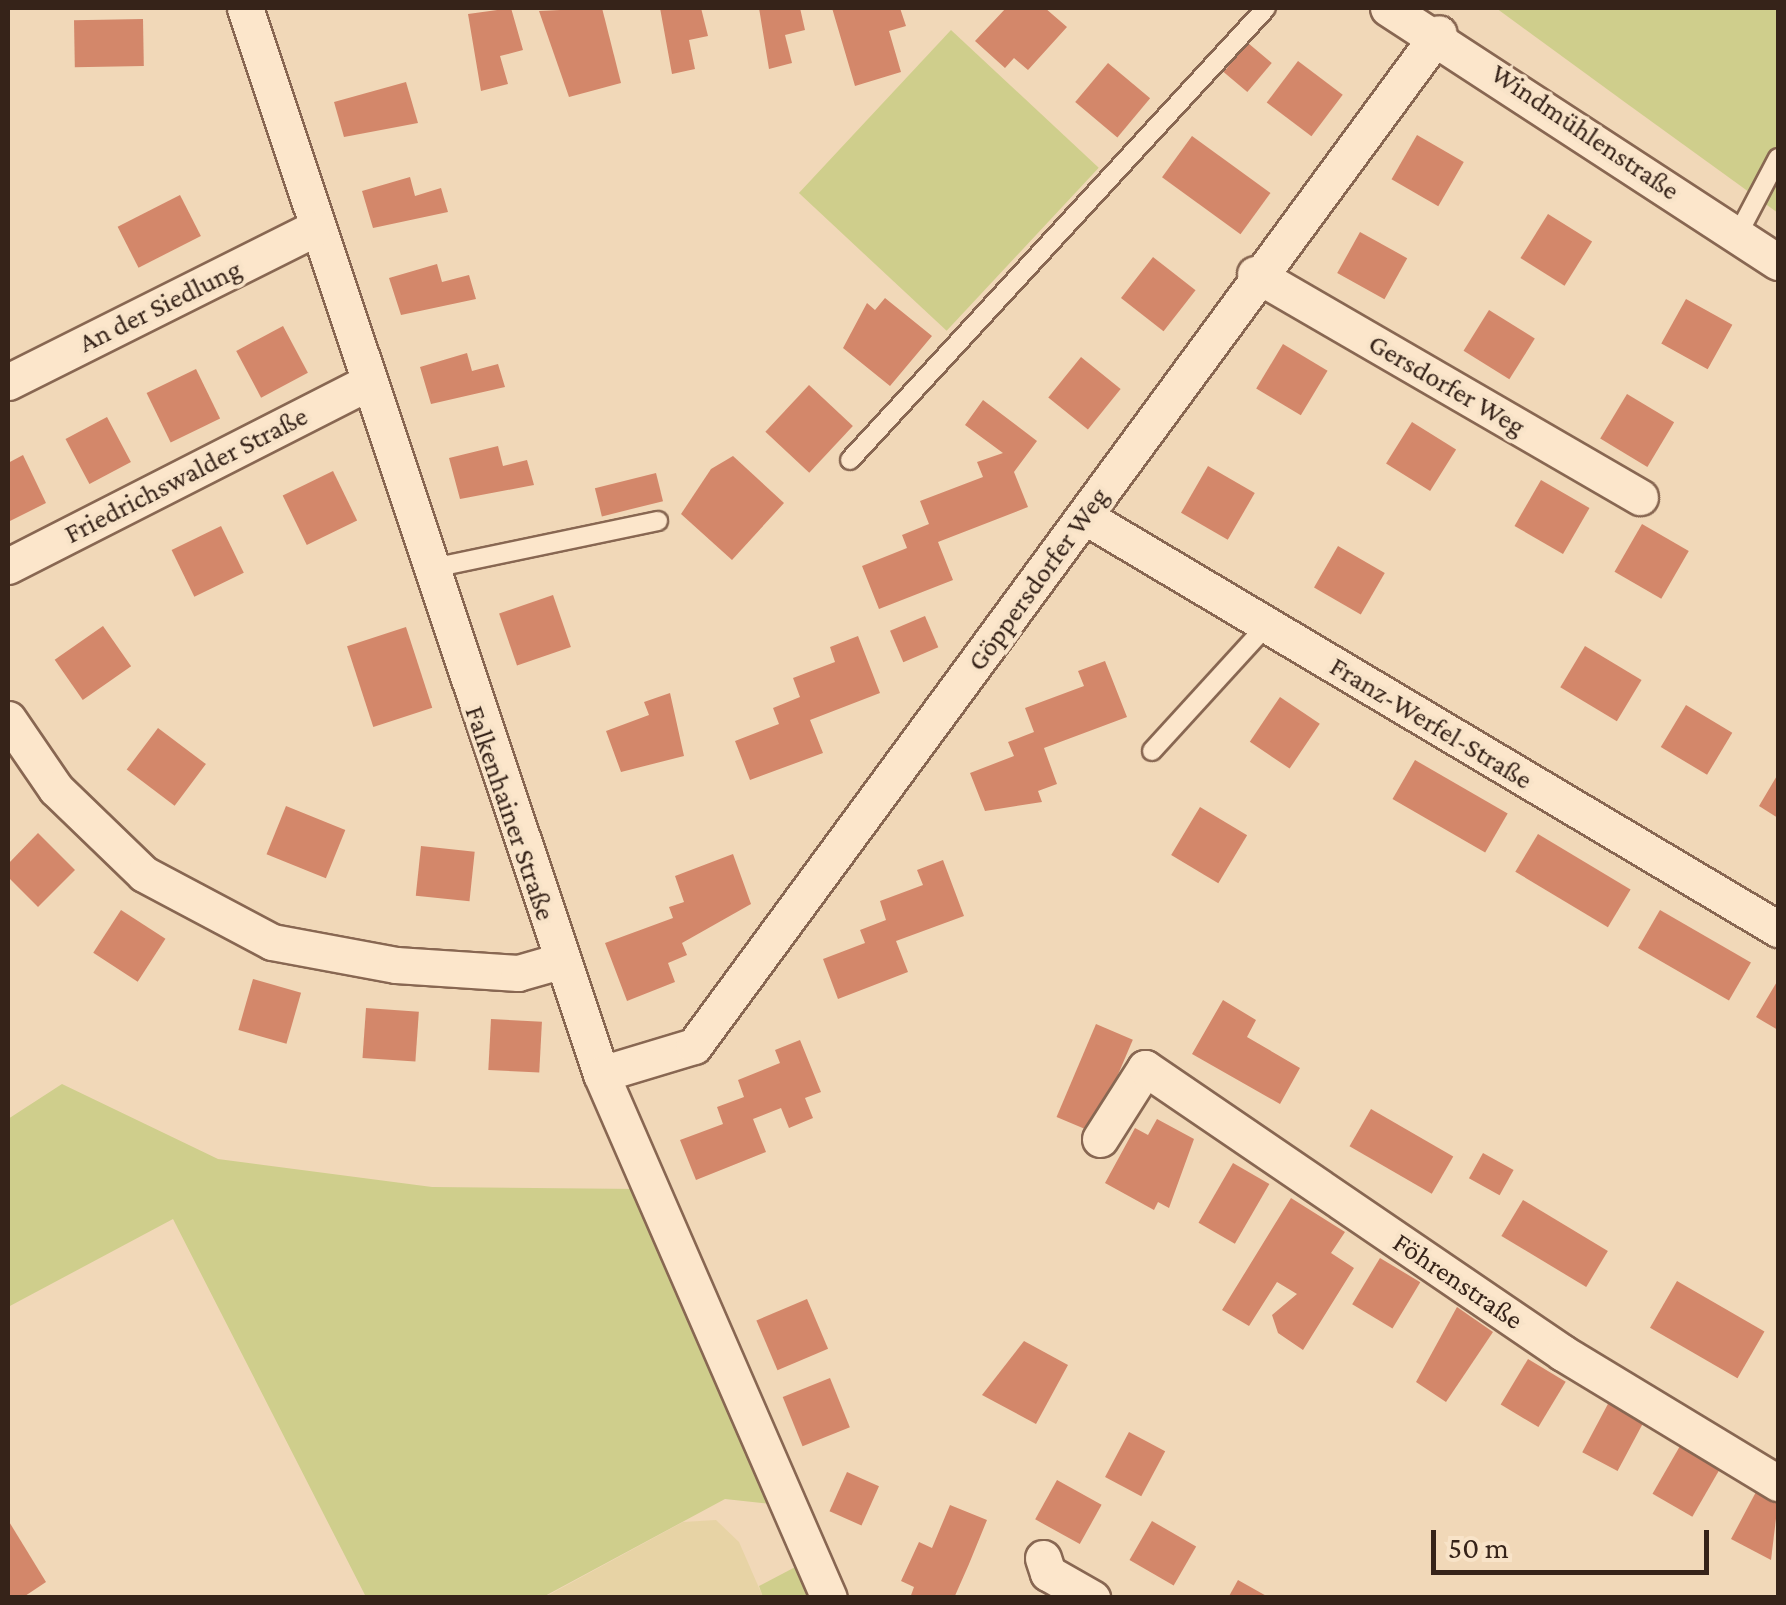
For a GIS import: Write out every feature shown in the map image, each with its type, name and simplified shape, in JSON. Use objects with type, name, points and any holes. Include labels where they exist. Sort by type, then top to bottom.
[{"type":"street","name":"Falkenhainer Straße","points":[[245,8],[312,230],[601,1074],[829,1598]]},
{"type":"street","name":"Windmühlenstraße","points":[[1388,8],[1439,33],[1778,262]]},
{"type":"street","name":"Göppersdorfer Weg","points":[[601,1074],[694,1046],[1084,516],[1255,274],[1439,33]]},
{"type":"street","name":"An der Siedlung","points":[[8,382],[312,230]]},
{"type":"street","name":"Gersdorfer Weg","points":[[1255,274],[1640,497]]},
{"type":"street","name":"Friedrichswalder Straße","points":[[8,566],[365,384]]},
{"type":"street","name":"Franz-Werfel-Straße","points":[[1084,516],[1778,929]]},
{"type":"street","points":[[8,718],[56,789],[144,874],[272,942],[501,972],[560,960]]},
{"type":"street","name":"Föhrenstraße","points":[[1100,1138],[1144,1068],[1563,1353],[1778,1484]]},
{"type":"street","points":[[1043,1558],[1048,1573],[1092,1598]]},
{"type":"lane","points":[[850,460],[1266,8]]},
{"type":"lane","points":[[1737,236],[1778,158]]},
{"type":"lane","points":[[428,569],[658,522]]},
{"type":"lane","points":[[1152,751],[1267,625]]},
{"type":"shaded area","points":[[1496,8],[1778,8],[1778,213],[1626,103]]},
{"type":"shaded area","points":[[951,30],[1099,168],[947,331],[799,193]]},
{"type":"shaded area","points":[[62,1084],[218,1159],[432,1187],[640,1189],[780,1505],[725,1499],[543,1597],[366,1597],[173,1219],[8,1307],[8,1119]]},
{"type":"shaded area","points":[[716,1520],[739,1542],[763,1597],[543,1598],[683,1522]]},
{"type":"shaded area","points":[[801,1564],[815,1597],[763,1597],[759,1586]]},
{"type":"building","points":[[511,8],[523,50],[500,56],[508,84],[481,91],[468,14]]},
{"type":"building","points":[[602,8],[621,83],[569,97],[539,11]]},
{"type":"building","points":[[660,8],[701,8],[708,36],[689,40],[695,69],[672,74]]},
{"type":"building","points":[[759,8],[800,8],[805,30],[785,35],[792,63],[769,69]]},
{"type":"building","points":[[832,8],[900,8],[906,26],[889,31],[901,72],[855,86]]},
{"type":"building","points":[[1006,8],[1045,8],[1067,27],[1028,70],[1014,58],[1005,68],[975,41]]},
{"type":"building","points":[[143,19],[144,66],[75,67],[74,20]]},
{"type":"building","points":[[1248,43],[1272,63],[1247,92],[1224,72]]},
{"type":"building","points":[[1298,61],[1343,95],[1311,136],[1267,103]]},
{"type":"building","points":[[1108,63],[1150,98],[1117,137],[1075,102]]},
{"type":"building","points":[[406,82],[418,123],[344,137],[334,102]]},
{"type":"building","points":[[1417,135],[1464,162],[1438,206],[1392,179]]},
{"type":"building","points":[[1192,136],[1270,193],[1240,234],[1162,177]]},
{"type":"building","points":[[410,177],[415,196],[441,188],[448,212],[373,228],[362,191]]},
{"type":"building","points":[[180,195],[201,236],[139,268],[118,227]]},
{"type":"building","points":[[1548,214],[1592,242],[1565,286],[1520,258]]},
{"type":"building","points":[[1360,232],[1407,258],[1384,299],[1337,273]]},
{"type":"building","points":[[1153,257],[1196,290],[1164,331],[1121,298]]},
{"type":"building","points":[[437,264],[442,282],[469,275],[476,299],[401,315],[389,278]]},
{"type":"building","points":[[885,298],[932,336],[890,386],[843,348],[867,303],[875,310]]},
{"type":"building","points":[[1686,299],[1732,325],[1708,369],[1661,344]]},
{"type":"building","points":[[1489,310],[1535,339],[1509,379],[1464,351]]},
{"type":"building","points":[[283,326],[308,373],[261,398],[236,351]]},
{"type":"building","points":[[1283,344],[1328,371],[1301,415],[1256,389]]},
{"type":"building","points":[[467,353],[472,371],[498,364],[505,387],[431,404],[420,367]]},
{"type":"building","points":[[1081,357],[1121,389],[1088,430],[1048,397]]},
{"type":"building","points":[[196,369],[220,418],[171,443],[147,393]]},
{"type":"building","points":[[809,385],[853,426],[809,473],[765,432]]},
{"type":"building","points":[[1627,394],[1674,422],[1647,467],[1600,439]]},
{"type":"building","points":[[983,400],[1037,441],[1014,472],[1028,507],[938,542],[953,580],[879,609],[862,566],[907,548],[902,535],[929,524],[920,501],[983,477],[977,462],[1003,453],[965,425]]},
{"type":"building","points":[[107,417],[131,462],[89,484],[66,439]]},
{"type":"building","points":[[1412,422],[1456,450],[1430,491],[1386,464]]},
{"type":"building","points":[[498,446],[503,466],[527,460],[534,485],[460,499],[449,458]]},
{"type":"building","points":[[23,455],[46,503],[8,522],[8,463]]},
{"type":"building","points":[[733,456],[784,503],[732,560],[681,514],[711,469]]},
{"type":"building","points":[[1208,466],[1255,493],[1228,540],[1181,513]]},
{"type":"building","points":[[333,471],[357,520],[307,545],[283,496]]},
{"type":"building","points":[[656,473],[663,501],[602,516],[595,488]]},
{"type":"building","points":[[1541,480],[1589,508],[1563,554],[1514,526]]},
{"type":"building","points":[[1642,524],[1689,551],[1661,599],[1614,572]]},
{"type":"building","points":[[221,526],[244,573],[194,597],[172,550]]},
{"type":"building","points":[[1338,546],[1385,573],[1361,615],[1314,588]]},
{"type":"building","points":[[553,595],[571,647],[517,666],[499,614]]},
{"type":"building","points":[[925,616],[938,647],[903,662],[890,631]]},
{"type":"building","points":[[103,626],[131,666],[83,700],[55,660]]},
{"type":"building","points":[[406,627],[432,708],[373,727],[347,646]]},
{"type":"building","points":[[858,636],[880,693],[810,720],[823,753],[750,780],[735,741],[779,724],[773,708],[800,697],[793,678],[835,662],[830,647]]},
{"type":"building","points":[[1585,646],[1642,680],[1617,721],[1560,687]]},
{"type":"building","points":[[1105,661],[1127,717],[1044,748],[1057,784],[1038,791],[1042,802],[985,811],[970,773],[1014,756],[1008,742],[1034,732],[1025,708],[1084,686],[1078,671]]},
{"type":"building","points":[[670,693],[684,756],[621,772],[606,731],[649,715],[644,702]]},
{"type":"building","points":[[1280,697],[1320,724],[1290,769],[1250,742]]},
{"type":"building","points":[[1686,705],[1732,733],[1707,775],[1661,747]]},
{"type":"building","points":[[158,728],[206,764],[175,806],[127,770]]},
{"type":"building","points":[[1415,760],[1508,814],[1485,852],[1392,799]]},
{"type":"building","points":[[1778,774],[1778,818],[1759,806]]},
{"type":"building","points":[[286,806],[345,830],[326,878],[267,854]]},
{"type":"building","points":[[1200,807],[1247,835],[1218,883],[1171,855]]},
{"type":"building","points":[[38,833],[75,870],[38,907],[8,877],[8,864]]},
{"type":"building","points":[[1538,834],[1631,890],[1608,927],[1515,872]]},
{"type":"building","points":[[421,846],[475,852],[469,901],[416,896]]},
{"type":"building","points":[[733,854],[751,904],[682,943],[687,955],[668,963],[675,982],[627,1001],[605,943],[673,918],[669,907],[684,902],[675,876]]},
{"type":"building","points":[[943,860],[964,916],[896,941],[908,972],[838,999],[823,959],[865,943],[860,930],[886,920],[880,901],[923,885],[917,870]]},
{"type":"building","points":[[121,910],[165,939],[138,982],[93,953]]},
{"type":"building","points":[[1660,910],[1751,962],[1729,1001],[1638,948]]},
{"type":"building","points":[[253,979],[301,993],[286,1044],[238,1030]]},
{"type":"building","points":[[1778,980],[1778,1030],[1756,1017]]},
{"type":"building","points":[[1223,1000],[1256,1020],[1247,1037],[1300,1068],[1280,1104],[1192,1054]]},
{"type":"building","points":[[366,1008],[419,1012],[415,1062],[363,1058]]},
{"type":"building","points":[[491,1019],[542,1022],[539,1073],[488,1070]]},
{"type":"building","points":[[1096,1024],[1133,1040],[1093,1133],[1057,1117]]},
{"type":"building","points":[[800,1040],[821,1092],[805,1098],[813,1118],[789,1128],[781,1108],[753,1119],[766,1152],[696,1180],[680,1140],[723,1124],[717,1107],[744,1097],[738,1080],[780,1063],[775,1050]]},
{"type":"building","points":[[1371,1109],[1453,1156],[1432,1194],[1350,1146]]},
{"type":"building","points":[[1157,1119],[1194,1139],[1169,1208],[1158,1202],[1154,1210],[1105,1183],[1135,1128],[1148,1135]]},
{"type":"building","points":[[1483,1153],[1514,1170],[1500,1195],[1469,1178]]},
{"type":"building","points":[[1233,1163],[1269,1184],[1235,1244],[1198,1223]]},
{"type":"building","points":[[1291,1198],[1345,1232],[1331,1253],[1354,1268],[1303,1350],[1278,1333],[1272,1315],[1297,1294],[1277,1282],[1249,1326],[1222,1310]]},
{"type":"building","points":[[1523,1200],[1608,1251],[1586,1287],[1501,1236]]},
{"type":"building","points":[[1380,1258],[1420,1282],[1392,1328],[1352,1304]]},
{"type":"building","points":[[1677,1281],[1764,1332],[1737,1378],[1650,1328]]},
{"type":"building","points":[[807,1299],[828,1349],[777,1370],[756,1320]]},
{"type":"building","points":[[1457,1307],[1493,1332],[1446,1402],[1416,1382]]},
{"type":"building","points":[[1024,1341],[1068,1365],[1036,1424],[982,1395]]},
{"type":"building","points":[[1528,1359],[1566,1382],[1538,1427],[1501,1404]]},
{"type":"building","points":[[830,1378],[850,1427],[803,1446],[783,1397]]},
{"type":"building","points":[[1609,1402],[1644,1421],[1618,1471],[1582,1452]]},
{"type":"building","points":[[1129,1432],[1165,1451],[1141,1496],[1105,1477]]},
{"type":"building","points":[[1680,1446],[1720,1469],[1692,1517],[1652,1494]]},
{"type":"building","points":[[847,1472],[879,1486],[861,1526],[830,1511]]},
{"type":"building","points":[[1057,1480],[1102,1505],[1080,1544],[1035,1519]]},
{"type":"building","points":[[1757,1490],[1778,1502],[1771,1560],[1731,1539]]},
{"type":"building","points":[[950,1505],[987,1520],[969,1564],[954,1598],[910,1598],[914,1587],[901,1581],[919,1542],[932,1548]]},
{"type":"building","points":[[8,1520],[46,1582],[22,1598],[8,1598]]},
{"type":"building","points":[[1152,1521],[1196,1546],[1174,1585],[1130,1560]]},
{"type":"building","points":[[1238,1580],[1270,1598],[1228,1598]]}]
